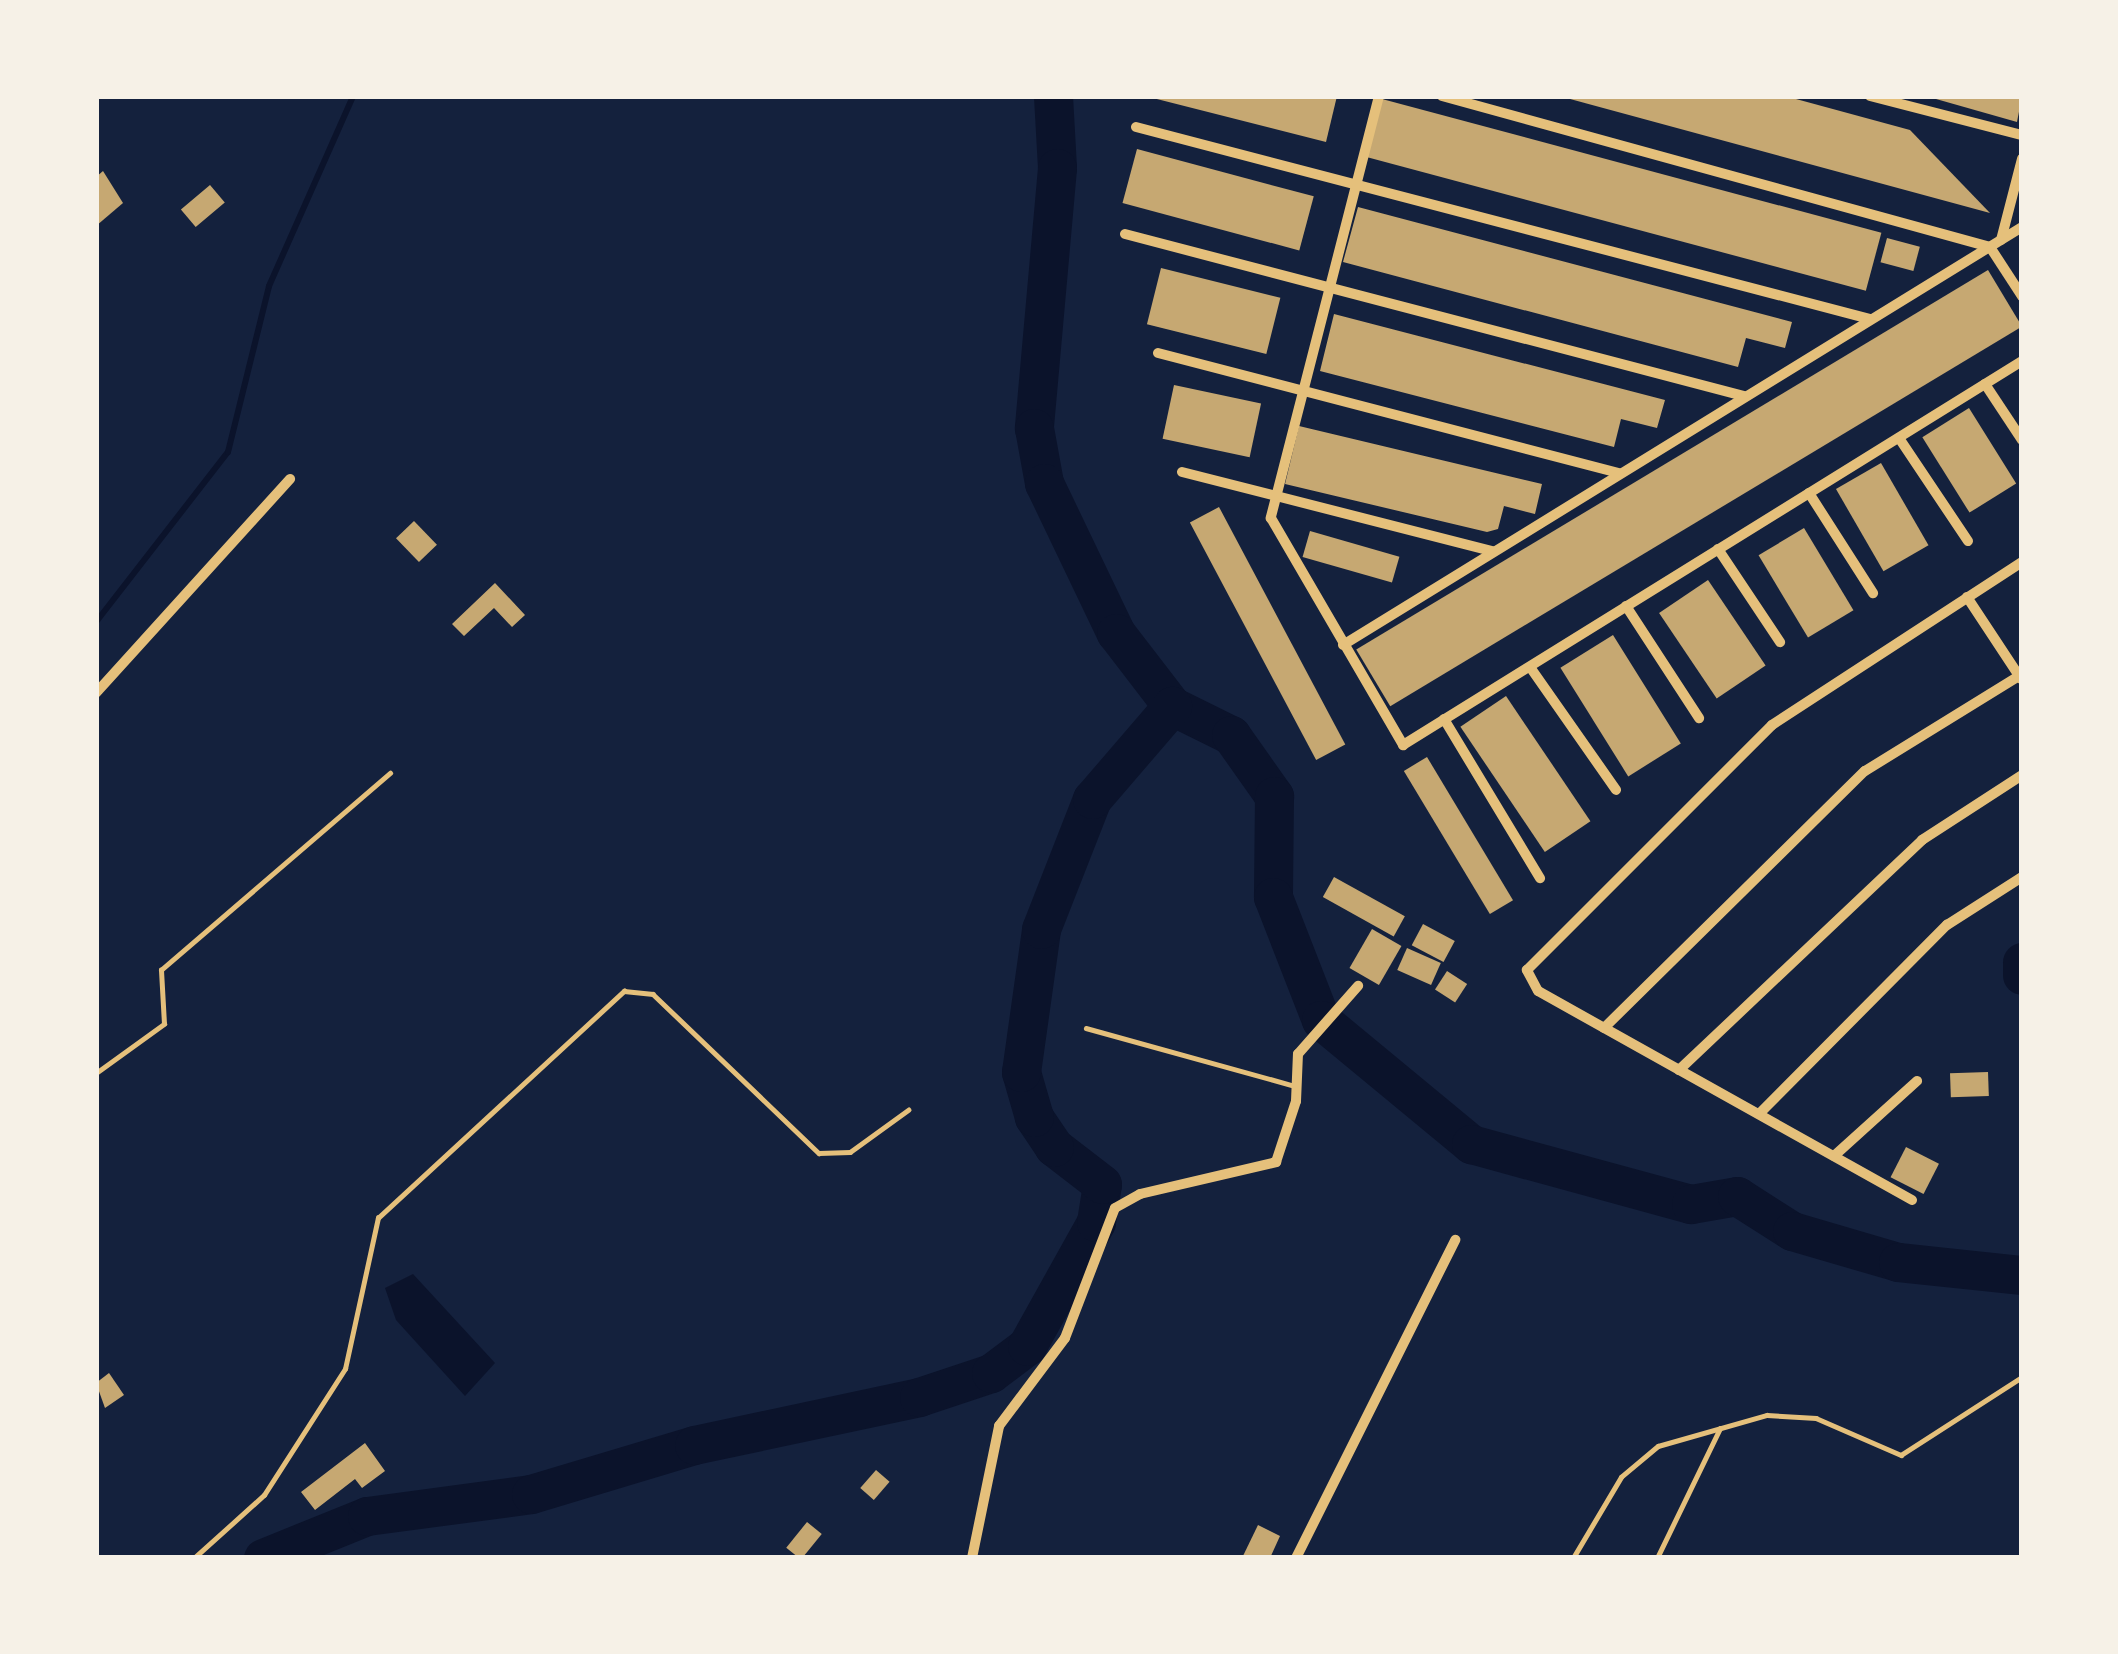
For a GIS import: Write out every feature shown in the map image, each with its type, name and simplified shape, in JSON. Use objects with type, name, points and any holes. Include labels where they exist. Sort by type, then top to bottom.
[{"type":"street","points":[[1379,96],[1270,518],[1403,745],[2022,361]]},
{"type":"street","points":[[1442,96],[1995,244]]},
{"type":"street","points":[[1870,96],[2022,135]]},
{"type":"street","points":[[1136,127],[1870,319]]},
{"type":"street","points":[[2022,159],[1995,244],[2022,296]]},
{"type":"street","points":[[1342,645],[2022,227]]},
{"type":"street","points":[[1125,234],[1744,397]]},
{"type":"street","points":[[1158,353],[1620,473]]},
{"type":"street","points":[[1985,384],[2022,440]]},
{"type":"street","points":[[1898,438],[1968,541]]},
{"type":"street","points":[[1182,472],[1494,551]]},
{"type":"street","points":[[96,693],[290,479]]},
{"type":"street","points":[[1809,493],[1873,593]]},
{"type":"street","points":[[1718,549],[1780,642]]},
{"type":"street","points":[[1912,1200],[1538,991],[1528,970],[1772,724],[2022,562]]},
{"type":"street","points":[[1604,1028],[1865,771],[2020,679],[1966,597]]},
{"type":"street","points":[[1626,606],[1699,718]]},
{"type":"street","points":[[1530,667],[1616,790]]},
{"type":"street","points":[[1444,719],[1540,878]]},
{"type":"street","points":[[1679,1070],[1922,840],[2022,775]]},
{"type":"street","points":[[1759,1114],[1947,925],[2022,878]]},
{"type":"street","points":[[971,1558],[998,1426],[1065,1338],[1115,1208],[1140,1194],[1276,1162],[1298,1087],[1298,1054],[1358,986]]},
{"type":"street","points":[[1834,1156],[1917,1081]]},
{"type":"street","points":[[1296,1558],[1455,1240]]},
{"type":"lane","points":[[194,1558],[264,1495],[345,1369],[378,1218],[624,991],[653,994],[820,1153],[850,1152],[908,1110]]},
{"type":"lane","points":[[1086,1028],[1298,1087]]},
{"type":"path","points":[[96,1073],[164,1024],[161,970],[390,773]]},
{"type":"path","points":[[1573,1558],[1622,1477],[1658,1446],[1767,1414],[1816,1418],[1901,1455],[2022,1377]]},
{"type":"path","points":[[1657,1558],[1720,1427]]},
{"type":"water","points":[[413,1274],[495,1363],[465,1396],[396,1320],[385,1288]]},
{"type":"building","points":[[1145,96],[1337,96],[1326,142]]},
{"type":"building","points":[[1559,96],[1785,96],[1910,130],[1990,213]]},
{"type":"building","points":[[1929,96],[2022,96],[2017,122],[1929,97]]},
{"type":"building","points":[[1382,99],[1881,233],[1866,291],[1366,157]]},
{"type":"building","points":[[1137,149],[1314,196],[1299,250],[1123,203]]},
{"type":"building","points":[[103,171],[123,203],[96,226],[96,177]]},
{"type":"building","points":[[210,185],[225,203],[196,227],[181,209]]},
{"type":"building","points":[[1358,207],[1792,322],[1785,348],[1746,338],[1738,367],[1343,262]]},
{"type":"building","points":[[1887,238],[1920,247],[1913,271],[1881,262]]},
{"type":"building","points":[[1161,268],[1280,298],[1266,354],[1147,324]]},
{"type":"building","points":[[1988,270],[2022,327],[1390,706],[1356,650]]},
{"type":"building","points":[[1334,314],[1665,400],[1657,428],[1621,419],[1614,447],[1320,371]]},
{"type":"building","points":[[1174,385],[1261,404],[1250,457],[1163,439]]},
{"type":"building","points":[[1969,408],[2016,483],[1970,513],[1922,437]]},
{"type":"building","points":[[1299,426],[1542,484],[1535,514],[1504,506],[1498,529],[1487,532],[1285,484]]},
{"type":"building","points":[[1881,463],[1928,545],[1883,571],[1836,489]]},
{"type":"building","points":[[1219,507],[1345,745],[1316,760],[1190,522]]},
{"type":"building","points":[[414,521],[437,545],[419,562],[396,538]]},
{"type":"building","points":[[1804,528],[1853,610],[1808,638],[1759,555]]},
{"type":"building","points":[[1310,531],[1399,557],[1392,583],[1303,557]]},
{"type":"building","points":[[1708,580],[1766,665],[1717,698],[1659,613]]},
{"type":"building","points":[[495,583],[525,615],[512,627],[494,608],[464,636],[452,624]]},
{"type":"building","points":[[1613,635],[1681,744],[1628,776],[1560,668]]},
{"type":"building","points":[[1506,696],[1590,821],[1545,852],[1460,727]]},
{"type":"building","points":[[1427,757],[1513,900],[1490,914],[1404,771]]},
{"type":"building","points":[[1334,877],[1405,916],[1394,936],[1323,897]]},
{"type":"building","points":[[1423,924],[1455,941],[1444,962],[1412,945]]},
{"type":"building","points":[[1372,929],[1401,946],[1379,985],[1350,968]]},
{"type":"building","points":[[1407,948],[1441,963],[1431,985],[1397,970]]},
{"type":"building","points":[[1447,971],[1467,984],[1455,1003],[1435,989]]},
{"type":"building","points":[[1988,1072],[1989,1096],[1951,1097],[1950,1073]]},
{"type":"building","points":[[1906,1147],[1939,1164],[1924,1194],[1891,1177]]},
{"type":"building","points":[[109,1373],[124,1395],[105,1408],[96,1383]]},
{"type":"building","points":[[365,1443],[385,1471],[362,1488],[355,1479],[315,1510],[301,1492]]},
{"type":"building","points":[[876,1470],[890,1482],[874,1500],[860,1488]]},
{"type":"building","points":[[807,1522],[822,1534],[802,1558],[786,1548]]},
{"type":"building","points":[[1258,1525],[1280,1536],[1270,1558],[1242,1558]]},
{"type":"waterway","points":[[96,622],[228,452],[269,286],[353,96]]},
{"type":"waterway","points":[[1053,96],[1057,168],[1034,428],[1044,483],[1116,633],[1172,706],[1231,735],[1274,796],[1273,897],[1321,1020],[1471,1144],[1691,1204],[1737,1196],[1792,1231],[1898,1262],[2022,1275]]},
{"type":"waterway","points":[[263,1558],[367,1516],[531,1494],[694,1445],[919,1397],[991,1373],[1027,1346],[1096,1222],[1102,1184],[1054,1147],[1034,1117],[1021,1072],[1041,929],[1092,799],[1172,706]]},
{"type":"waterway","points":[[2022,962],[2022,975]]}]
